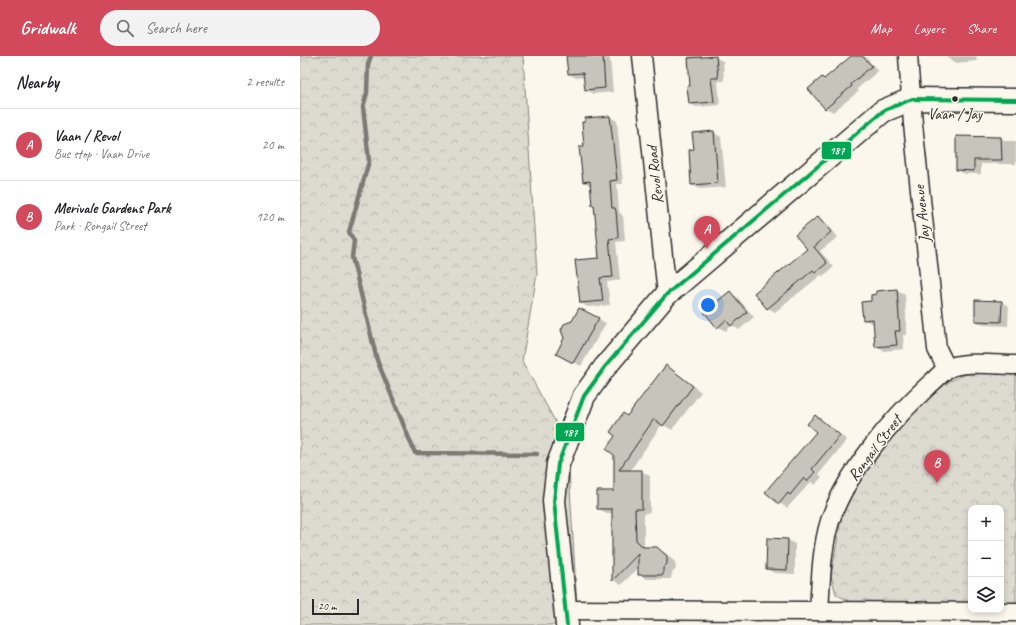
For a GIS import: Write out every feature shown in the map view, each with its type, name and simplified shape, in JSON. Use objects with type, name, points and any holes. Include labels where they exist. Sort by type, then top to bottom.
[{"type":"street","name":"Revol Road","points":[[642,56],[668,294]]},
{"type":"street","name":"Jay Avenue","points":[[908,56],[937,349],[947,369]]},
{"type":"street","points":[[1016,100],[912,99],[883,111],[668,294],[605,367],[584,396],[558,464],[554,501],[566,618],[819,611],[1016,612]]},
{"type":"street","points":[[947,369],[965,365],[1016,365]]},
{"type":"street","name":"Rongail Street","points":[[819,611],[821,563],[830,521],[841,495],[860,464],[909,404],[947,369]]},
{"type":"green space","points":[[300,56],[523,56],[537,274],[522,361],[556,423],[568,453],[578,625],[300,625]]},
{"type":"green space","points":[[968,373],[1016,374],[1016,603],[1004,603],[1004,505],[968,505],[968,603],[850,602],[836,594],[831,576],[843,508],[873,458],[914,410],[946,383]]},
{"type":"building","points":[[566,56],[603,56],[605,88],[585,90],[583,73],[568,74]]},
{"type":"building","points":[[716,56],[718,78],[711,78],[714,102],[689,104],[687,86],[690,86],[688,58]]},
{"type":"building","points":[[851,56],[862,56],[872,66],[851,84],[852,86],[825,109],[808,89],[822,77],[824,79]]},
{"type":"building","points":[[610,116],[617,180],[610,181],[612,208],[615,208],[616,211],[618,234],[618,238],[609,239],[613,277],[600,278],[603,301],[580,303],[575,260],[599,258],[590,181],[583,182],[579,147],[584,147],[582,122],[585,122],[585,118]]},
{"type":"building","points":[[714,131],[718,183],[691,185],[689,150],[694,149],[692,133]]},
{"type":"building","points":[[956,136],[1001,137],[1002,160],[974,160],[974,171],[956,170]]},
{"type":"building","points":[[818,216],[831,232],[814,247],[827,263],[815,273],[813,270],[767,309],[754,293],[807,249],[795,235]]},
{"type":"building","points":[[897,289],[900,331],[895,331],[897,345],[875,347],[873,319],[863,320],[861,302],[871,301],[871,295],[876,294],[876,291]]},
{"type":"building","points":[[730,291],[747,312],[731,326],[726,320],[717,328],[704,312]]},
{"type":"building","points":[[975,300],[1002,301],[1001,322],[975,321]]},
{"type":"building","points":[[579,308],[599,318],[573,363],[556,354],[564,338],[561,330],[564,324],[572,321]]},
{"type":"building","points":[[666,365],[693,386],[663,426],[654,419],[619,470],[642,470],[642,509],[635,509],[636,540],[643,547],[657,547],[667,556],[667,564],[663,568],[663,575],[638,575],[638,554],[612,581],[612,509],[597,509],[597,491],[614,491],[614,455],[606,449],[615,436],[610,432],[623,413],[627,416]]},
{"type":"building","points":[[815,415],[840,435],[812,469],[815,472],[807,481],[804,478],[790,495],[788,493],[779,504],[765,492],[816,432],[807,424]]},
{"type":"building","points":[[767,538],[788,539],[787,570],[766,569]]},
{"type":"waterway","points":[[371,56],[368,64],[367,93],[363,107],[369,161],[349,232],[354,241],[352,257],[377,360],[415,453],[537,454]]},
{"type":"transit line","name":"187","points":[[567,625],[554,501],[558,464],[584,396],[605,367],[667,294],[883,111],[912,99],[1016,100]]},
{"type":"place","name":"Vaan / Jay","points":[[955,99]]},
{"type":"place","name":"Vaan / Revol","points":[[707,249]]},
{"type":"place","name":"Merivale Gardens Park","points":[[937,483]]}]
